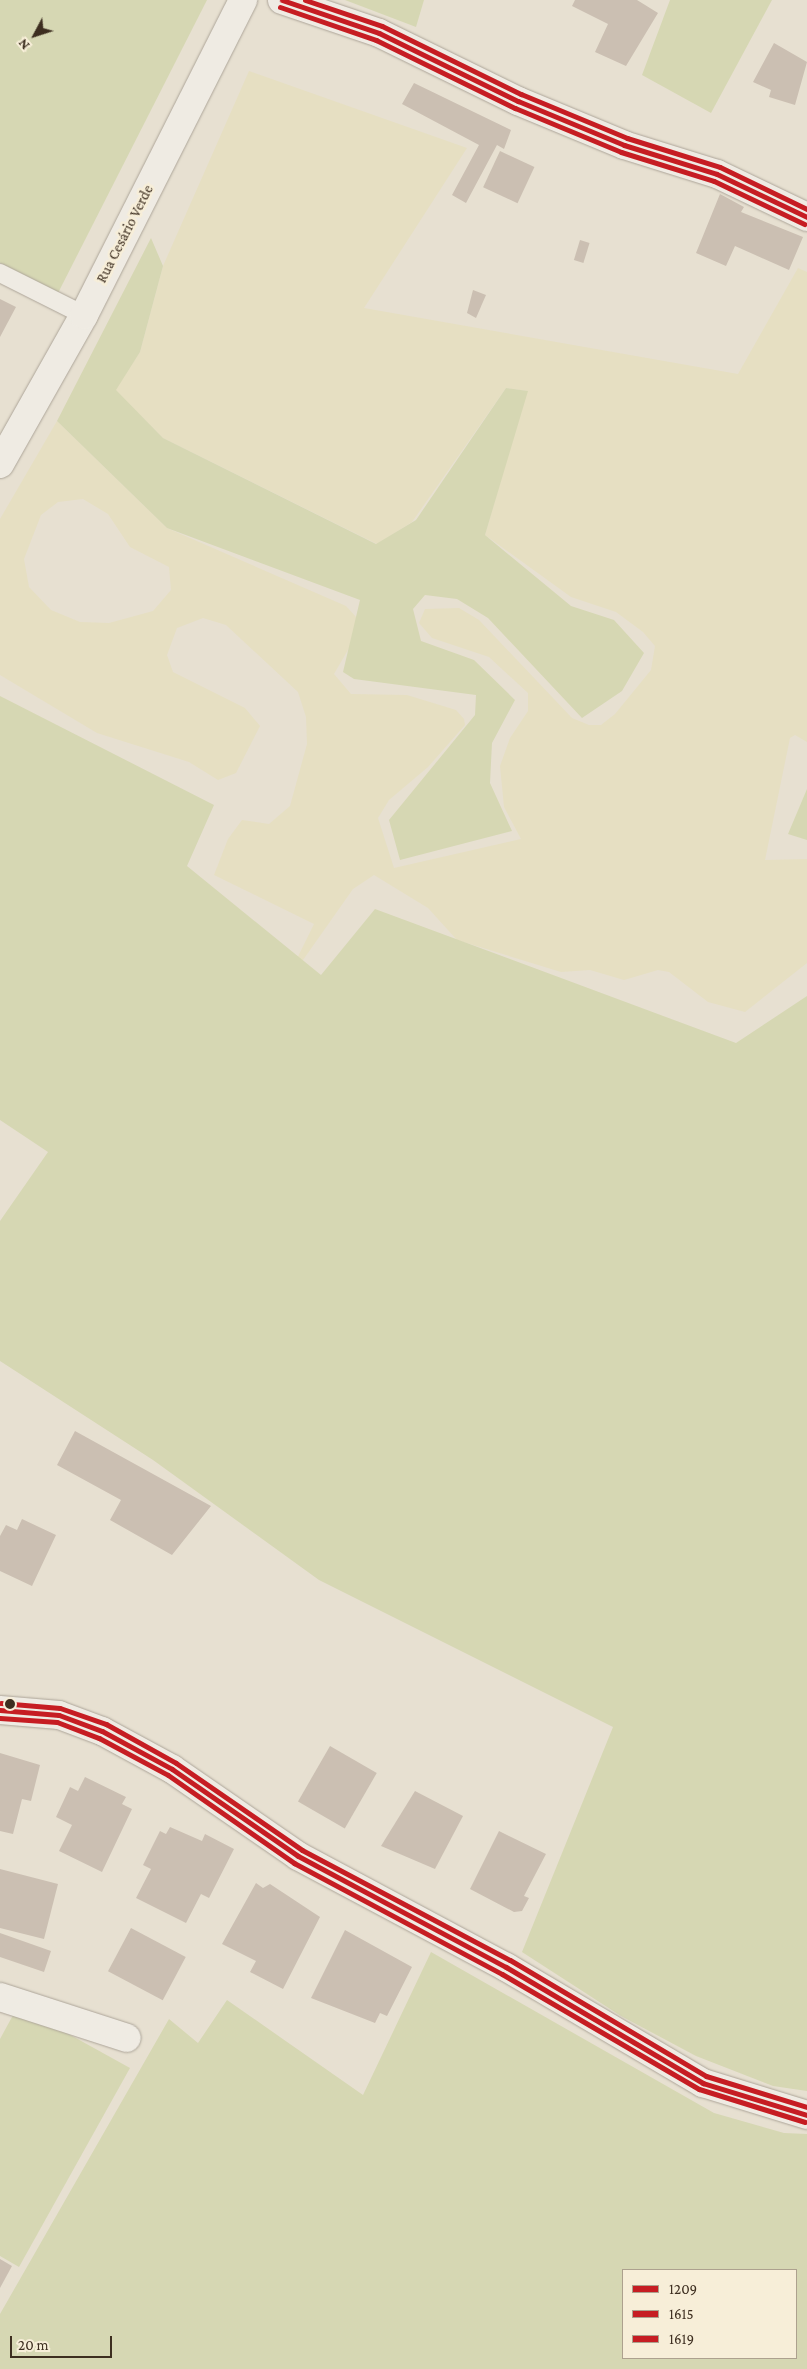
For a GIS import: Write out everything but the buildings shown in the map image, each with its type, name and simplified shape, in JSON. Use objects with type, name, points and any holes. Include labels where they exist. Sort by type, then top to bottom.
[{"type":"street","name":"Rua Cesário Verde","points":[[0,464],[84,316],[243,0]]},
{"type":"street","points":[[282,0],[379,33],[518,101],[624,145],[716,174],[807,217]]},
{"type":"street","points":[[0,1710],[58,1715],[102,1731],[172,1769],[298,1856],[506,1967],[702,2083],[807,2115]]},
{"type":"street","points":[[0,1997],[127,2038]]},
{"type":"lane","points":[[0,273],[84,316]]},
{"type":"shaded area","points":[[249,71],[467,148],[364,308],[738,374],[798,268],[807,272],[807,742],[795,735],[790,738],[765,860],[807,859],[807,963],[745,1012],[708,1002],[669,972],[658,970],[624,980],[590,970],[561,972],[457,940],[428,908],[374,875],[353,889],[303,960],[296,982],[288,977],[314,924],[214,875],[228,839],[242,820],[269,824],[290,806],[307,744],[306,717],[298,692],[226,625],[203,618],[177,628],[167,655],[173,672],[245,708],[260,726],[236,773],[218,780],[189,762],[97,733],[0,675],[0,519],[57,421],[167,528],[346,606],[357,618],[352,643],[334,674],[351,694],[407,695],[456,710],[464,719],[465,725],[428,767],[389,800],[378,818],[394,868],[521,839],[504,807],[500,766],[510,738],[528,711],[528,693],[489,657],[432,638],[419,623],[425,609],[459,608],[479,620],[572,718],[589,725],[601,725],[615,714],[651,670],[655,646],[643,632],[616,612],[571,597],[485,535],[527,391],[506,388],[412,522],[377,544],[163,438],[115,390],[140,352],[163,266]],"holes":[[[83,499],[108,514],[130,547],[169,567],[171,590],[153,611],[109,623],[80,622],[51,610],[29,587],[24,559],[41,515],[58,502]]]},
{"type":"green space","points":[[0,0],[207,0],[57,295],[0,263]]},
{"type":"green space","points":[[345,0],[424,0],[416,27]]},
{"type":"green space","points":[[670,0],[772,0],[711,113],[642,75]]},
{"type":"green space","points":[[151,238],[163,266],[140,352],[116,390],[163,438],[376,544],[416,520],[506,388],[528,391],[485,535],[571,606],[614,620],[644,653],[622,691],[582,718],[488,618],[457,599],[425,595],[413,609],[421,641],[474,660],[515,700],[492,743],[490,783],[512,831],[400,860],[389,820],[475,715],[476,695],[354,679],[343,672],[360,600],[167,528],[57,421]]},
{"type":"green space","points":[[0,696],[214,805],[187,866],[321,975],[375,909],[736,1043],[807,996],[807,2091],[773,2086],[696,2056],[621,2016],[522,1952],[613,1727],[319,1580],[153,1460],[0,1361],[0,1221],[48,1152],[0,1120]]},
{"type":"green space","points":[[807,789],[807,840],[788,834]]},
{"type":"green space","points":[[431,1952],[714,2113],[784,2133],[807,2134],[807,2369],[0,2369],[0,2314],[169,2019],[198,2043],[227,2000],[363,2095]]},
{"type":"green space","points":[[18,2006],[130,2068],[19,2267],[0,2256],[0,2039]]},
{"type":"transit line","name":"1209","points":[[282,0],[379,33],[518,101],[624,145],[717,174],[807,217]]},
{"type":"transit line","name":"1619","points":[[305,0],[382,26],[521,94],[627,138],[720,167],[807,209]]},
{"type":"transit line","name":"1615","points":[[280,7],[376,40],[515,108],[621,152],[714,181],[804,224]]},
{"type":"transit line","name":"1619","points":[[1,1703],[60,1708],[106,1724],[176,1763],[302,1850],[510,1960],[706,2076],[807,2107]]},
{"type":"transit line","name":"1209","points":[[0,1710],[59,1715],[102,1731],[172,1769],[298,1856],[506,1967],[703,2083],[807,2115]]},
{"type":"transit line","name":"1615","points":[[0,1718],[57,1722],[99,1738],[168,1775],[294,1863],[502,1974],[699,2089],[805,2122]]}]
